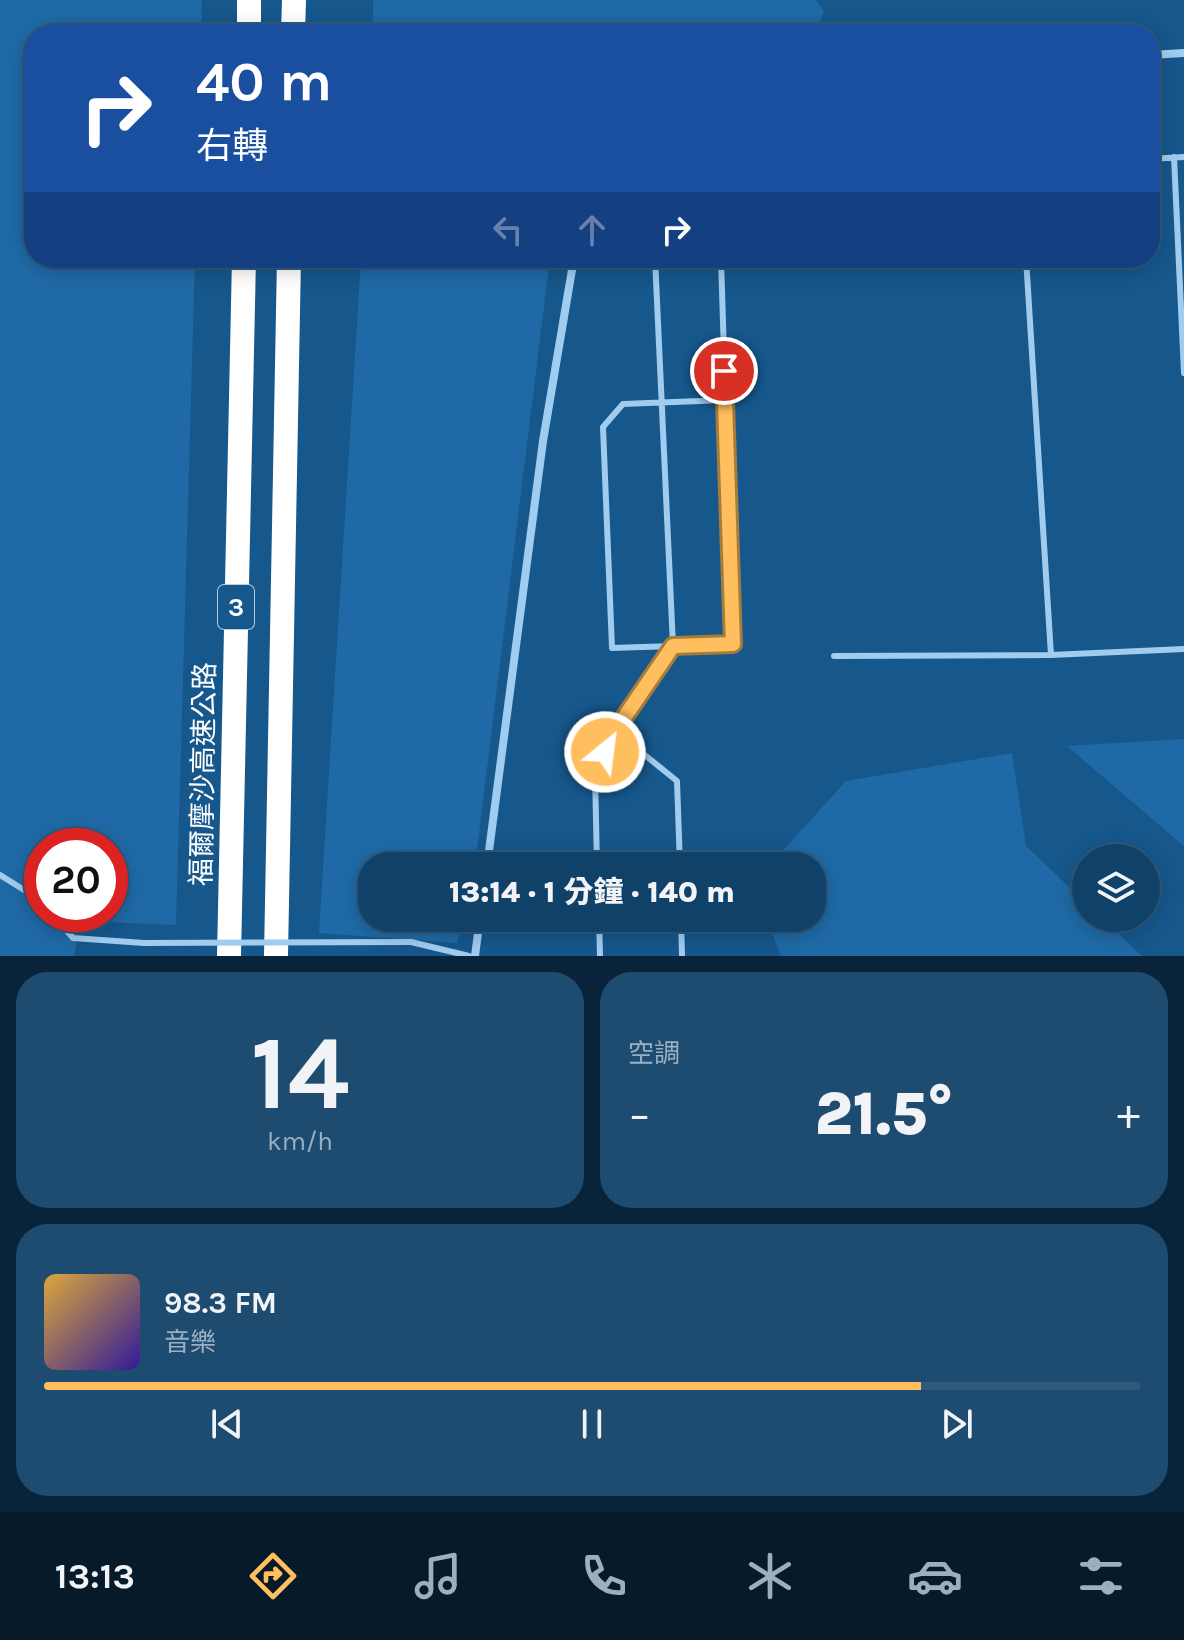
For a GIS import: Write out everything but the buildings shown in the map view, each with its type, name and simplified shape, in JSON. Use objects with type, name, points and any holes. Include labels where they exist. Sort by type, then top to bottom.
[{"type":"highway","points":[[249,0],[249,24]]},
{"type":"highway","points":[[293,24],[294,0]]},
{"type":"highway","name":"福爾摩沙高速公路","points":[[229,956],[244,268]]},
{"type":"highway","name":"3","points":[[276,956],[289,268]]},
{"type":"street","points":[[1160,54],[1184,53]]},
{"type":"street","points":[[489,852],[543,441],[572,268]]},
{"type":"street","points":[[472,956],[477,932]]},
{"type":"lane","points":[[1174,157],[1184,373]]},
{"type":"lane","points":[[1160,158],[1184,157]]},
{"type":"lane","points":[[597,852],[595,773],[615,731],[673,646],[655,268]]},
{"type":"lane","points":[[721,268],[733,644],[612,648],[603,427],[623,404],[725,400]]},
{"type":"lane","points":[[1027,268],[1051,655]]},
{"type":"lane","points":[[834,656],[1051,655],[1184,649]]},
{"type":"lane","points":[[615,731],[677,781],[680,852]]},
{"type":"lane","points":[[0,875],[24,890]]},
{"type":"lane","points":[[68,932],[73,938],[144,943],[411,942],[472,956]]},
{"type":"lane","points":[[599,932],[600,956]]},
{"type":"lane","points":[[681,932],[682,956]]},
{"type":"shaded area","points":[[0,0],[202,0],[201,24],[24,24],[24,268],[195,268],[176,925],[128,923],[128,828],[24,828],[24,932],[78,932],[74,956],[0,956]]},
{"type":"shaded area","points":[[373,0],[816,0],[824,11],[818,24],[373,24]]},
{"type":"shaded area","points":[[360,268],[549,268],[477,852],[358,852],[358,932],[460,932],[457,943],[319,933]]},
{"type":"shaded area","points":[[1184,739],[1184,846],[1067,746]]},
{"type":"shaded area","points":[[1012,753],[1026,846],[1072,890],[1072,932],[1117,932],[1142,956],[781,956],[772,932],[826,932],[826,852],[782,852],[846,781]]},
{"type":"route","points":[[605,752],[615,731],[673,646],[733,644],[724,371]]}]
